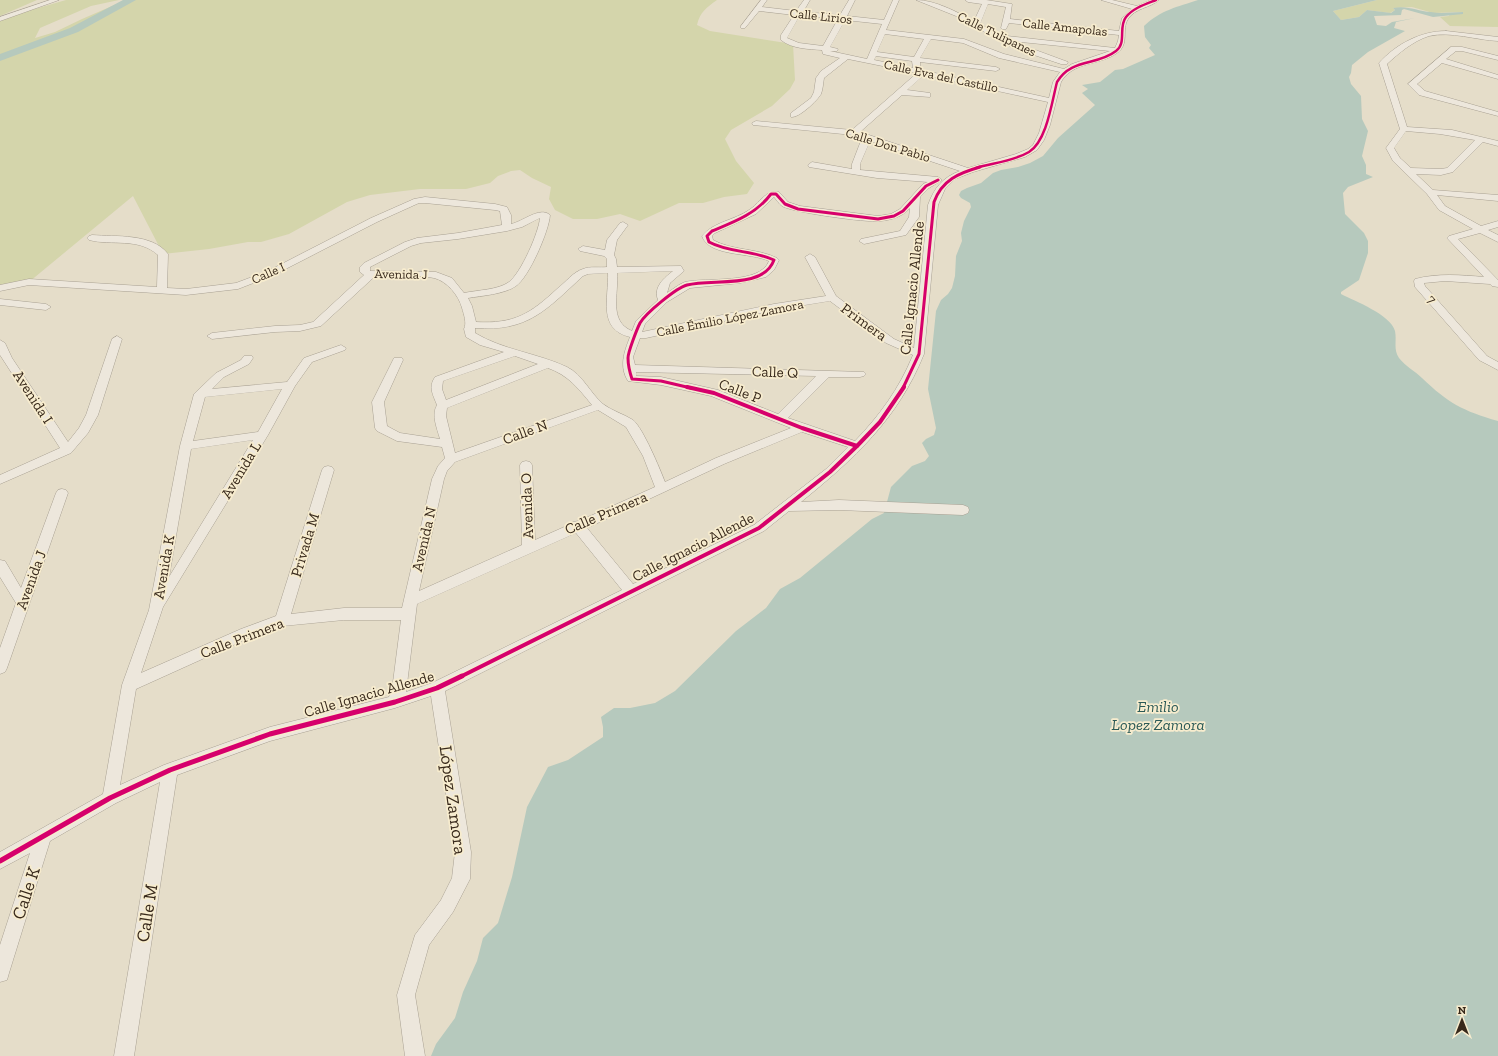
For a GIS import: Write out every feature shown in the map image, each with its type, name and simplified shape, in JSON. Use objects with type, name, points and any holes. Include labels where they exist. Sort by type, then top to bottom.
[{"type":"street","points":[[0,17],[47,0]]},
{"type":"street","points":[[0,17],[56,0]]},
{"type":"street","points":[[743,27],[764,0]]},
{"type":"street","points":[[807,0],[784,35],[783,39],[786,42],[828,51],[916,59],[967,55],[1002,56],[1064,71]]},
{"type":"street","points":[[828,51],[852,0]]},
{"type":"street","points":[[869,61],[896,0]]},
{"type":"street","name":"Calle Tulipanes","points":[[919,0],[925,4],[953,12],[1028,51],[1077,66]]},
{"type":"street","points":[[968,0],[1010,5],[1007,21],[1001,38],[1117,50]]},
{"type":"street","points":[[1104,0],[1138,8]]},
{"type":"street","points":[[629,368],[628,357],[640,323],[663,300],[687,285],[740,280],[762,275],[771,268],[774,260],[769,257],[756,252],[718,247],[709,242],[707,236],[712,231],[755,211],[773,193],[785,204],[798,209],[871,220],[894,216],[903,211],[926,186],[1030,152],[1036,146],[1041,137],[1059,77],[1064,71],[1117,50],[1122,43],[1123,22],[1126,18],[1138,8],[1156,0]]},
{"type":"street","points":[[976,25],[986,2]]},
{"type":"street","points":[[0,17],[23,4]]},
{"type":"street","name":"Calle Lirios","points":[[757,9],[886,22]]},
{"type":"street","name":"Calle Amapolas","points":[[1007,21],[1122,33]]},
{"type":"street","points":[[882,32],[964,41],[967,55],[962,82]]},
{"type":"street","points":[[1404,128],[1383,63],[1401,48],[1429,34],[1442,33],[1498,39]]},
{"type":"street","points":[[854,133],[920,72],[915,65],[916,59],[929,37]]},
{"type":"street","points":[[1498,58],[1457,48],[1440,60],[1412,84],[1422,93],[1461,102],[1498,114]]},
{"type":"street","name":"Calle Eva del Castillo","points":[[828,51],[844,58],[869,61],[1052,101]]},
{"type":"street","points":[[967,55],[996,69]]},
{"type":"street","points":[[994,88],[996,69],[1002,56]]},
{"type":"street","points":[[794,115],[814,99],[818,92],[820,78],[824,73],[844,58]]},
{"type":"street","points":[[1440,60],[1498,77]]},
{"type":"street","points":[[900,92],[927,95]]},
{"type":"street","name":"Calle Don Pablo","points":[[756,123],[854,133],[969,171]]},
{"type":"street","points":[[1404,128],[1437,130],[1498,144]]},
{"type":"street","points":[[1404,128],[1390,148],[1396,159],[1430,192],[1442,208],[1498,239]]},
{"type":"street","points":[[856,168],[868,137]]},
{"type":"street","points":[[1409,172],[1441,172],[1450,170],[1481,139]]},
{"type":"street","points":[[812,165],[856,168],[942,181]]},
{"type":"street","name":"Calle Ignacio Allende","points":[[0,861],[110,798],[170,770],[270,734],[395,702],[438,688],[759,528],[830,472],[857,446],[880,422],[898,397],[910,376],[919,354],[933,205],[942,181]]},
{"type":"street","points":[[1430,192],[1498,198]]},
{"type":"street","points":[[864,241],[903,233],[914,217],[916,197]]},
{"type":"street","name":"Calle I","points":[[0,288],[29,282],[162,291],[201,291],[238,286],[271,273],[374,220],[425,200],[495,206],[504,209],[507,228]]},
{"type":"street","name":"Avenida J","points":[[462,296],[508,287],[515,282],[536,248],[545,224],[545,215],[537,216],[519,226],[420,240],[408,244],[365,267],[365,272],[370,275],[423,274],[436,275],[448,280],[462,296],[467,306],[471,325],[469,330],[470,336],[484,343],[515,352]]},
{"type":"street","points":[[1495,283],[1452,238],[1498,224]]},
{"type":"street","points":[[613,271],[609,255],[612,240],[623,225]]},
{"type":"street","points":[[92,238],[137,242],[158,248],[164,254],[162,291]]},
{"type":"street","points":[[583,249],[609,255]]},
{"type":"street","points":[[810,257],[832,298]]},
{"type":"street","points":[[471,325],[497,325],[519,321],[530,315],[580,274],[586,271],[678,268],[679,271],[665,282],[661,295],[663,300]]},
{"type":"street","name":"Calle Émilio López Zamora","points":[[613,271],[612,317],[616,328],[628,334],[636,335],[646,335],[774,307],[832,298]]},
{"type":"street","points":[[212,336],[275,329],[300,328],[317,324],[370,275]]},
{"type":"street","name":"7","points":[[1495,283],[1449,278],[1426,279],[1419,281],[1420,287],[1483,358],[1498,367]]},
{"type":"street","name":"Primera","points":[[832,298],[890,341],[919,354]]},
{"type":"street","points":[[0,302],[46,307]]},
{"type":"street","points":[[0,480],[67,450],[84,430],[92,414],[117,339]]},
{"type":"street","name":"Avenida I","points":[[0,343],[4,359],[67,450]]},
{"type":"street","name":"Avenida L","points":[[156,610],[262,435],[290,385],[308,360],[341,348]]},
{"type":"street","points":[[443,405],[436,387],[436,383],[439,379],[515,352],[564,370],[581,384],[599,406],[630,424],[649,456],[662,489]]},
{"type":"street","points":[[200,394],[220,375],[245,362],[248,358]]},
{"type":"street","points":[[1483,358],[1498,358]]},
{"type":"street","points":[[398,360],[378,402],[381,428],[397,437],[448,444]]},
{"type":"street","points":[[451,459],[440,416],[440,410],[443,405],[548,364]]},
{"type":"street","name":"Calle Q","points":[[629,368],[825,374],[840,372],[860,374]]},
{"type":"street","name":"Calle P","points":[[629,368],[632,379],[661,381],[714,393],[802,428],[857,446]]},
{"type":"street","points":[[780,419],[825,374]]},
{"type":"street","points":[[200,394],[290,385]]},
{"type":"street","name":"Avenida K","points":[[110,798],[129,685],[156,610],[186,446],[200,394]]},
{"type":"street","name":"Calle N","points":[[451,459],[599,406]]},
{"type":"street","name":"Calle Primera","points":[[129,685],[246,633],[282,620],[409,607],[529,547],[577,525],[662,489],[720,461],[802,428]]},
{"type":"street","points":[[186,446],[262,435]]},
{"type":"street","name":"Avenida N","points":[[395,702],[399,690],[409,607],[438,479],[442,469],[451,459]]},
{"type":"street","name":"Avenida O","points":[[526,465],[529,547]]},
{"type":"street","name":"Privada M","points":[[282,620],[328,470]]},
{"type":"street","name":"Avenida J","points":[[0,668],[5,640],[24,603],[62,493]]},
{"type":"street","points":[[785,507],[839,505],[963,510]]},
{"type":"street","points":[[577,525],[631,592]]},
{"type":"street","points":[[0,565],[24,603]]},
{"type":"street","name":"López Zamora","points":[[415,1056],[406,995],[421,941],[447,906],[461,879],[463,852],[438,688]]},
{"type":"street","name":"Calle M","points":[[124,1056],[170,770]]},
{"type":"street","name":"Calle K","points":[[0,974],[44,835]]},
{"type":"green space","points":[[0,0],[37,0],[0,16]]},
{"type":"green space","points":[[66,0],[119,0],[91,6],[40,28],[35,38],[55,32],[126,0],[717,0],[704,11],[697,25],[710,31],[793,44],[795,80],[790,89],[772,106],[731,130],[725,139],[736,161],[754,183],[747,194],[724,197],[703,203],[679,203],[640,221],[620,214],[597,219],[573,219],[555,210],[549,199],[551,187],[532,178],[520,170],[511,171],[498,176],[490,183],[466,189],[420,189],[370,195],[347,202],[289,234],[261,242],[248,242],[209,249],[163,254],[133,196],[29,282],[0,288],[0,19]]},
{"type":"green space","points":[[1377,0],[1498,0],[1498,27],[1450,26],[1440,17],[1449,16],[1450,14],[1463,14],[1463,12],[1433,13],[1412,7],[1393,8],[1395,10],[1390,13],[1367,10],[1359,17],[1341,20],[1333,11]]},
{"type":"water","name":"Emilio Lopez Zamora","points":[[1198,0],[1377,0],[1333,11],[1341,20],[1359,17],[1367,10],[1391,13],[1395,10],[1393,8],[1398,7],[1435,13],[1463,12],[1463,14],[1433,17],[1404,9],[1402,10],[1401,15],[1374,16],[1377,25],[1386,26],[1392,22],[1415,18],[1396,22],[1394,28],[1405,31],[1368,52],[1352,65],[1349,77],[1351,84],[1361,96],[1362,119],[1368,131],[1362,156],[1366,165],[1366,174],[1373,177],[1348,187],[1343,193],[1345,214],[1364,233],[1368,241],[1368,253],[1359,280],[1341,292],[1341,294],[1372,309],[1387,319],[1395,331],[1397,355],[1404,364],[1419,375],[1431,387],[1448,400],[1465,410],[1498,421],[1498,1056],[431,1056],[436,1044],[455,1018],[463,992],[477,961],[483,938],[498,923],[512,877],[527,807],[548,767],[568,760],[603,737],[601,717],[614,708],[630,708],[655,703],[675,691],[736,631],[766,608],[780,589],[800,578],[872,519],[884,513],[891,487],[912,466],[925,461],[929,456],[922,443],[934,435],[936,428],[928,389],[936,311],[941,300],[952,288],[955,276],[956,256],[962,241],[961,233],[964,221],[971,207],[970,203],[961,198],[959,195],[961,191],[981,183],[993,173],[1030,163],[1043,156],[1058,138],[1095,105],[1082,93],[1088,89],[1082,85],[1100,82],[1115,70],[1123,69],[1155,55],[1149,48],[1151,45],[1145,37],[1144,26],[1163,13]]},
{"type":"waterway","points":[[0,58],[74,30],[131,0]]},
{"type":"cycle path","points":[[0,861],[110,798],[170,770],[270,734],[395,702],[437,688],[759,528],[830,472],[857,446],[880,422],[898,397],[910,376],[919,354],[933,205],[941,187],[952,177],[978,167],[1022,155],[1034,148],[1043,133],[1049,116],[1057,82],[1061,75],[1075,66],[1101,58],[1116,51],[1121,45],[1122,26],[1128,14],[1137,8],[1156,0]]},
{"type":"cycle path","points":[[857,446],[802,428],[714,393],[661,381],[632,379],[628,357],[640,323],[663,300],[687,285],[740,280],[762,275],[771,268],[774,260],[758,254],[724,249],[709,242],[707,236],[712,231],[745,217],[766,201],[771,194],[776,194],[785,204],[798,209],[878,219],[894,216],[903,211],[926,186],[938,180]]}]
